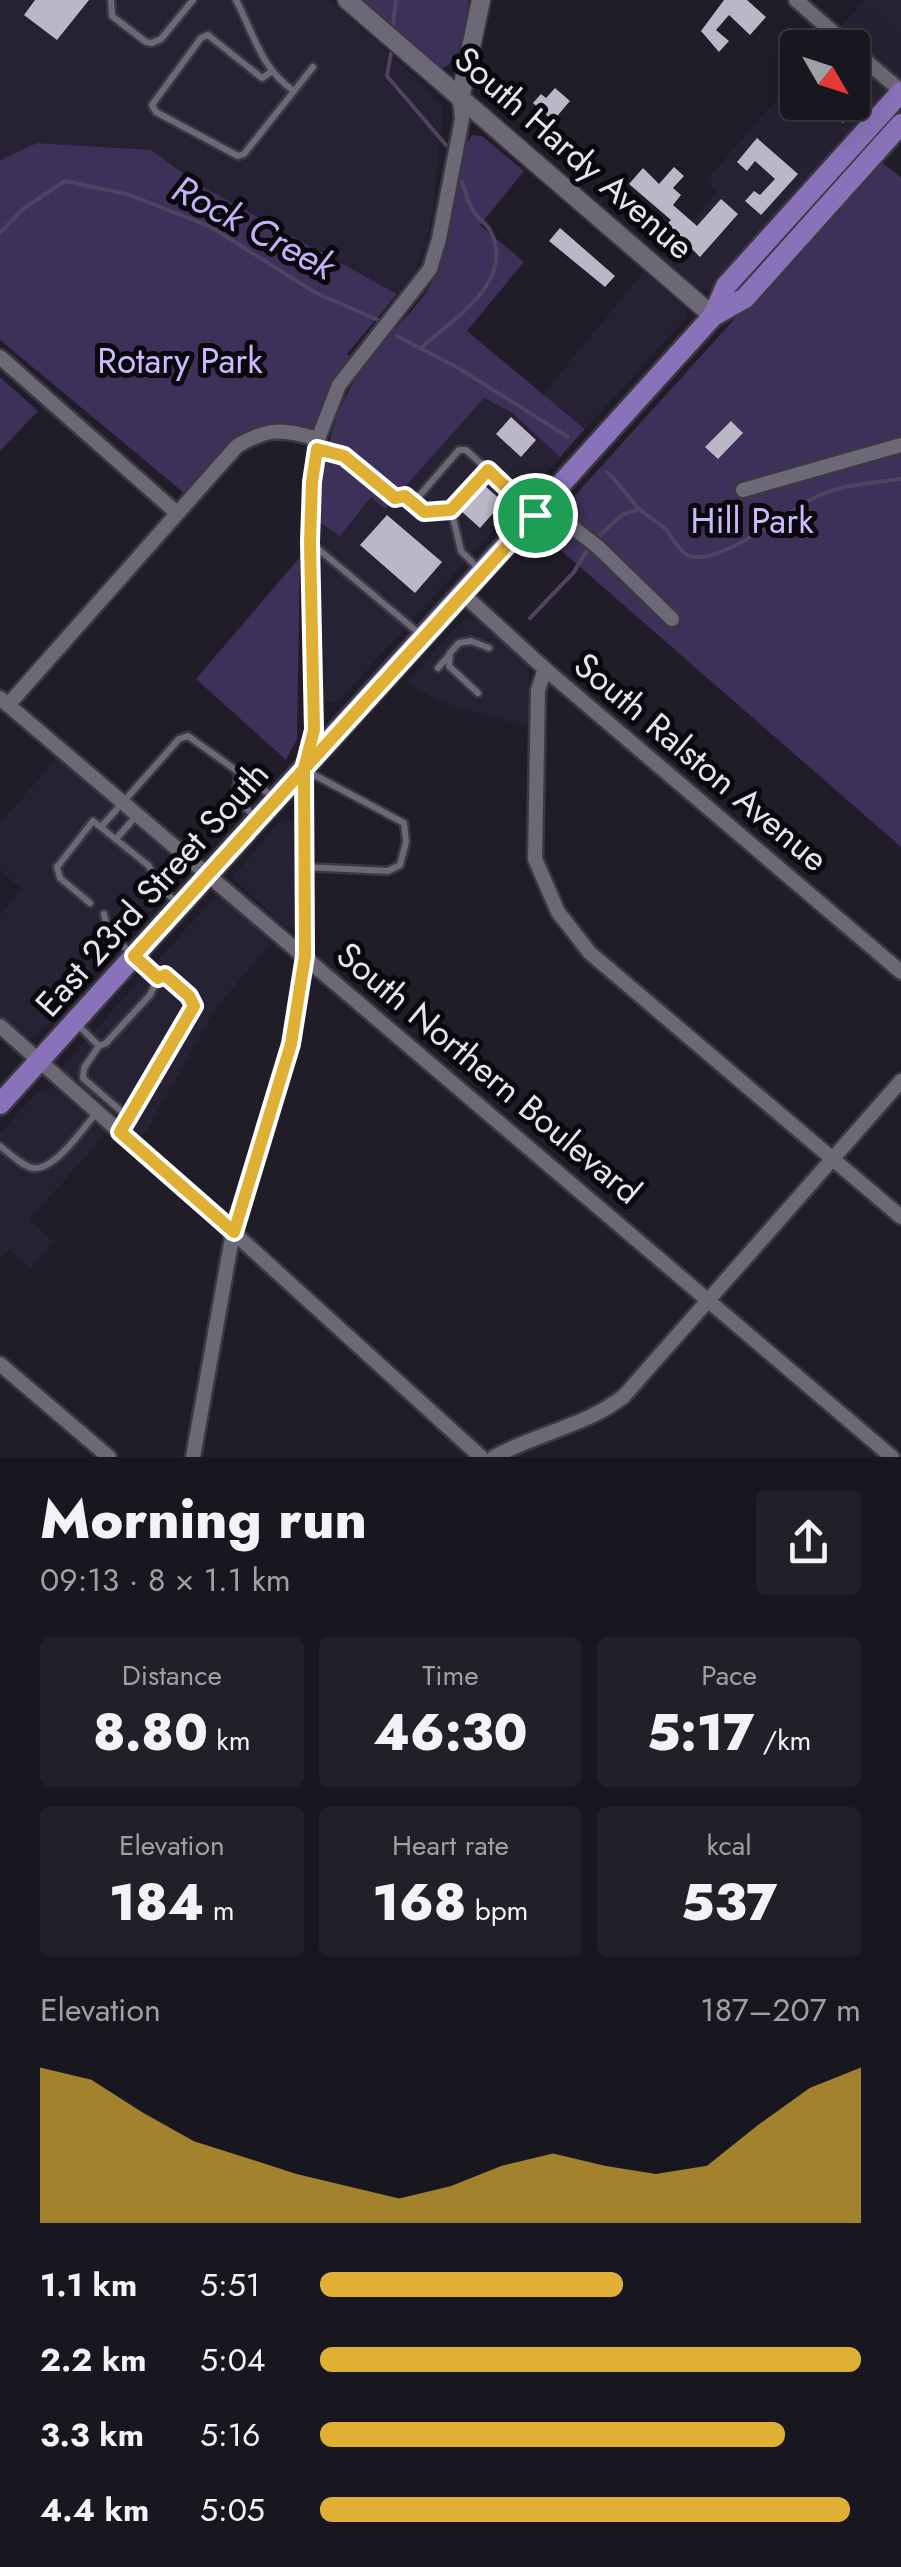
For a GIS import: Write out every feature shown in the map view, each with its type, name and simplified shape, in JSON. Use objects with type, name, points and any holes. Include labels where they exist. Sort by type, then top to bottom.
[{"type":"main road","name":"East 23rd Street South","points":[[1,1101],[484,573],[713,316],[726,286],[901,91]]},
{"type":"main road","name":"East 23rd Street South","points":[[713,316],[745,298],[901,124]]},
{"type":"street","name":"South Hardy Avenue","points":[[347,0],[713,316]]},
{"type":"street","points":[[193,1457],[234,1232],[291,1044],[305,956],[304,769],[314,730],[310,542],[318,444],[339,385],[430,270],[462,120],[460,99],[481,0]]},
{"type":"street","points":[[796,0],[831,30]]},
{"type":"street","points":[[870,64],[901,91]]},
{"type":"street","points":[[0,357],[177,513]]},
{"type":"street","points":[[4,702],[237,446],[262,432],[288,431],[318,444]]},
{"type":"street","points":[[743,490],[901,444]]},
{"type":"street","points":[[540,510],[594,543],[672,619]]},
{"type":"street","name":"South Ralston Avenue","points":[[464,595],[545,669],[901,972]]},
{"type":"street","points":[[545,669],[538,690],[535,858],[556,907],[590,954],[901,1216]]},
{"type":"street","name":"South Northern Boulevard","points":[[4,702],[892,1457]]},
{"type":"street","points":[[1,1030],[88,1092],[98,1112],[481,1457]]},
{"type":"street","points":[[494,1457],[614,1404],[645,1375],[901,1081]]},
{"type":"street","points":[[0,1364],[109,1457]]},
{"type":"lane","points":[[111,0],[112,16],[152,43],[161,39],[193,0]]},
{"type":"lane","points":[[236,0],[271,72],[294,91]]},
{"type":"lane","points":[[271,72],[262,78],[208,35],[201,38],[152,104],[156,112],[238,156],[244,154],[313,67]]},
{"type":"lane","points":[[318,444],[344,456],[395,498],[405,496],[424,512],[451,510],[488,470]]},
{"type":"lane","points":[[412,503],[458,450],[466,450],[540,510]]},
{"type":"lane","points":[[451,510],[460,551],[484,573]]},
{"type":"lane","points":[[310,542],[425,638]]},
{"type":"lane","points":[[438,668],[458,643],[472,641],[489,648]]},
{"type":"lane","points":[[450,652],[450,666],[478,693]]},
{"type":"lane","points":[[101,827],[179,739],[188,736],[276,799]]},
{"type":"lane","points":[[304,769],[404,823],[406,842],[400,866],[388,871],[304,866]]},
{"type":"lane","points":[[238,775],[236,798],[258,820]]},
{"type":"lane","points":[[116,839],[138,814]]},
{"type":"lane","points":[[90,903],[60,878],[57,867],[93,821],[149,866],[156,885],[180,906]]},
{"type":"lane","points":[[104,914],[108,932],[158,978]]},
{"type":"lane","points":[[120,1132],[129,1118],[194,1006],[189,996],[165,975],[158,978],[150,995],[106,1043],[99,1046],[82,1073],[88,1092],[129,1118]]},
{"type":"lane","points":[[75,1022],[99,1046]]},
{"type":"lane","points":[[0,1146],[29,1168],[43,1168],[56,1160],[98,1112]]},
{"type":"shaded area","points":[[0,0],[329,0],[422,83],[443,108],[433,210],[426,246],[416,270],[397,294],[198,184],[151,150],[37,143],[0,160]]},
{"type":"shaded area","points":[[864,0],[901,0],[901,80],[870,115],[870,30],[838,30]]},
{"type":"shaded area","points":[[780,96],[780,120],[866,120],[713,292],[699,290],[662,260],[717,192],[706,181]]},
{"type":"shaded area","points":[[644,272],[686,307],[687,317],[585,429],[543,394]]},
{"type":"shaded area","points":[[484,398],[511,412],[560,457],[338,702],[325,703],[320,693],[319,522],[340,535],[372,497],[384,508]]},
{"type":"shaded area","points":[[471,617],[480,620],[529,664],[528,726],[449,706],[406,683],[462,621]]},
{"type":"shaded area","points":[[59,755],[183,859],[185,867],[182,876],[34,1038],[27,1039],[0,1019],[0,915],[22,889],[0,870],[0,824]]},
{"type":"shaded area","points":[[287,819],[299,831],[297,923],[293,928],[286,927],[235,881],[234,875],[279,822]]},
{"type":"shaded area","points":[[216,896],[224,896],[275,939],[216,1008],[140,1142],[64,1075],[62,1067]]},
{"type":"shaded area","points":[[55,1089],[107,1132],[29,1220],[54,1242],[30,1268],[9,1249],[0,1258],[0,1133],[38,1091]]},
{"type":"green space","points":[[357,0],[469,0],[454,59],[438,70]]},
{"type":"green space","points":[[472,135],[482,136],[524,171],[480,225],[524,262],[467,331],[585,429],[560,457],[511,412],[484,398],[385,509],[371,497],[340,536],[319,522],[332,431],[361,370],[422,298],[434,278],[449,231],[462,150]]},
{"type":"green space","name":"Rotary Park","points":[[37,143],[151,150],[198,184],[397,294],[347,354],[356,361],[318,439],[262,432],[190,498],[0,340],[0,160]]},
{"type":"green space","name":"Hill Park","points":[[878,160],[901,177],[901,847],[541,533]]},
{"type":"green space","name":"Rotary Park","points":[[0,377],[38,411],[0,451]]},
{"type":"green space","points":[[300,557],[297,739],[286,760],[196,679]]},
{"type":"building","points":[[35,0],[89,0],[57,40],[24,15]]},
{"type":"building","points":[[724,0],[747,0],[766,17],[750,35],[729,15],[716,30],[729,41],[719,52],[701,31]]},
{"type":"building","points":[[555,88],[570,101],[553,121],[533,103],[541,94],[546,98]]},
{"type":"building","points":[[757,138],[798,174],[761,215],[745,201],[754,191],[760,195],[775,179],[755,161],[747,171],[737,162]]},
{"type":"building","points":[[674,167],[684,176],[673,188],[681,195],[673,205],[697,226],[721,199],[738,214],[700,257],[667,224],[671,220],[629,184],[643,168],[659,184]]},
{"type":"building","points":[[560,228],[615,276],[605,287],[549,241]]},
{"type":"building","points":[[511,417],[536,440],[521,457],[496,434]]},
{"type":"building","points":[[731,421],[743,433],[718,459],[705,447]]},
{"type":"building","points":[[484,485],[503,502],[480,528],[460,510]]},
{"type":"building","points":[[387,515],[442,562],[415,593],[360,545]]},
{"type":"waterway","points":[[393,24],[396,0]]},
{"type":"waterway","points":[[391,53],[387,76],[446,145]]},
{"type":"waterway","name":"Rock Creek","points":[[0,233],[23,209],[65,181],[127,194],[209,226],[316,293],[378,320]]},
{"type":"waterway","points":[[420,349],[478,297],[495,266],[496,249],[490,230],[472,209],[462,182]]},
{"type":"waterway","name":"Rock Creek","points":[[397,336],[460,369],[568,437]]},
{"type":"waterway","name":"Rock Creek","points":[[607,472],[640,510],[664,527],[684,553],[700,557],[734,546],[828,492],[901,479]]},
{"type":"waterway","points":[[597,538],[623,514],[637,510]]},
{"type":"waterway","points":[[530,618],[574,572],[590,545]]},
{"type":"route","points":[[535,515],[304,769],[305,956],[291,1044],[234,1232],[120,1132],[194,1006],[193,1000],[165,975],[158,978],[134,956],[304,769],[314,730],[310,542],[317,449],[344,456],[395,498],[405,496],[424,512],[451,510],[488,470],[535,515]]}]
